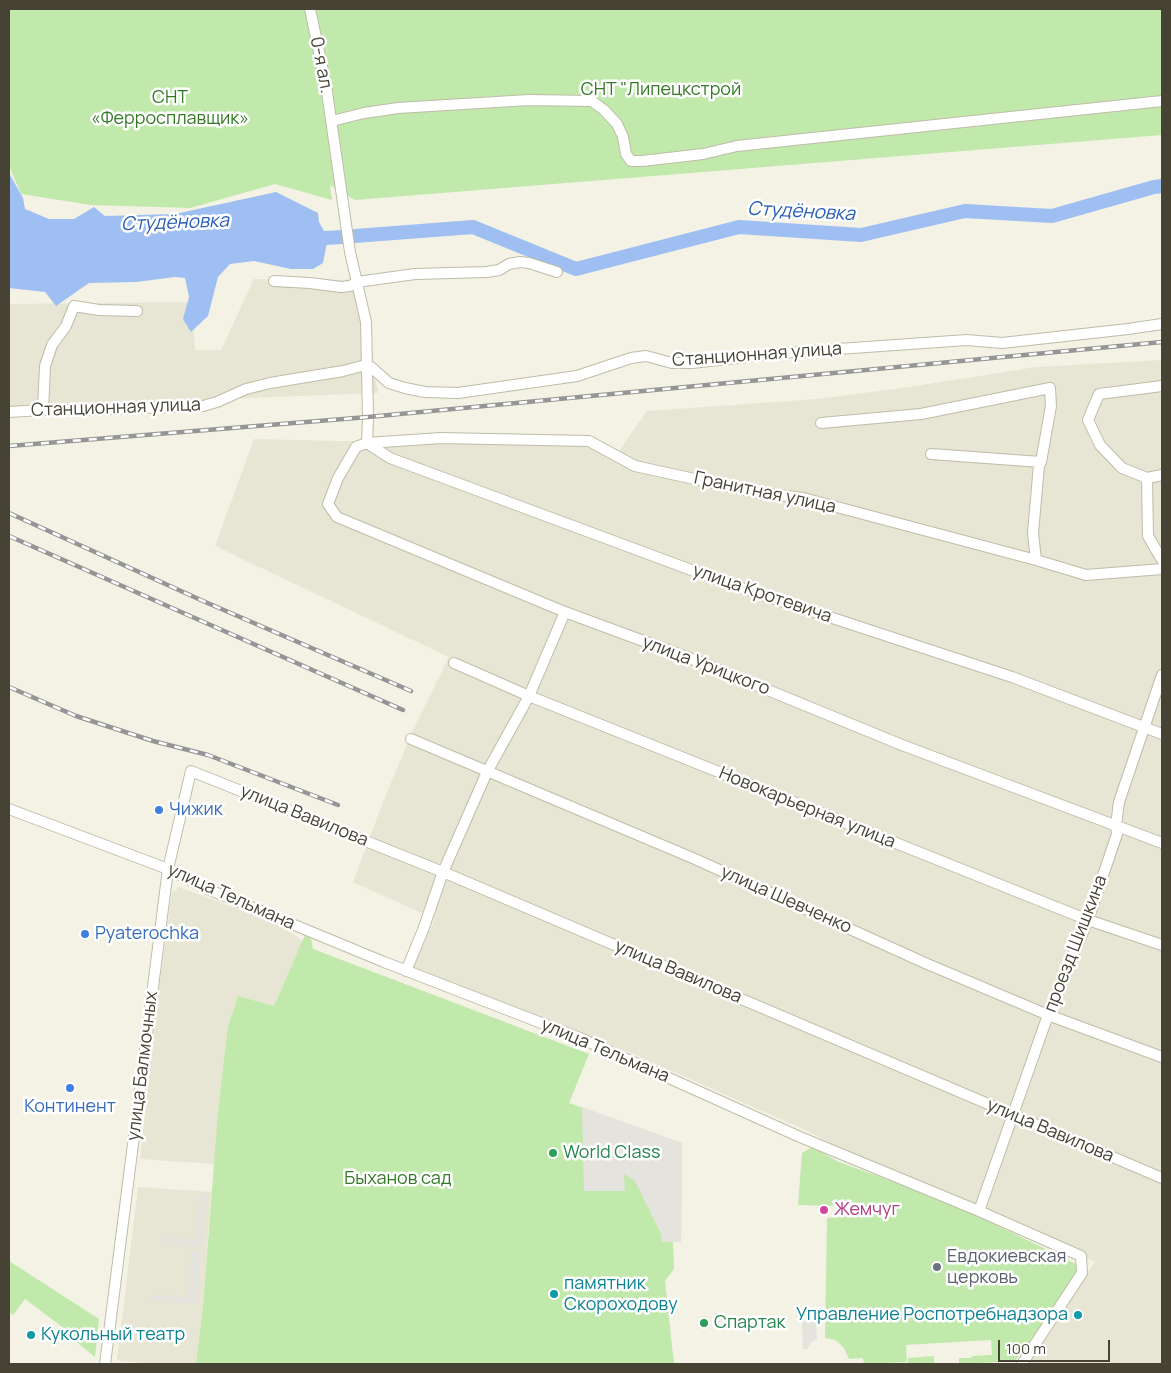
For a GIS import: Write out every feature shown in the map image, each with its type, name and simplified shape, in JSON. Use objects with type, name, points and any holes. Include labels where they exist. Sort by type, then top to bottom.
[{"type":"street","name":"0-я ал.","points":[[310,9],[332,121],[350,252],[366,322],[367,443]]},
{"type":"street","points":[[332,121],[364,113],[398,108],[529,100],[592,101],[618,124],[626,154],[631,161],[642,161],[703,154],[737,146],[1162,101]]},
{"type":"street","points":[[274,281],[341,287],[350,286],[357,282],[414,274],[487,272],[499,270],[508,264],[520,262],[557,272]]},
{"type":"street","points":[[43,410],[45,366],[52,345],[66,326],[74,306],[99,310],[137,311]]},
{"type":"street","name":"Станционная улица","points":[[9,412],[203,406],[270,383],[367,366],[374,369],[389,383],[405,388],[425,392],[458,393],[577,376],[631,358],[646,356],[672,363],[967,340],[1002,343],[1162,324]]},
{"type":"street","points":[[1162,386],[1099,394],[1088,420],[1100,445],[1122,468],[1147,478],[1162,475]]},
{"type":"street","points":[[821,423],[922,414],[1050,388],[1051,406],[1039,465],[1033,533],[1036,560]]},
{"type":"street","name":"Гранитная улица","points":[[367,443],[441,438],[589,441],[636,466],[754,492],[803,498],[1086,575],[1162,569]]},
{"type":"street","name":"улица Урицкого","points":[[367,443],[356,447],[338,478],[328,504],[337,517],[565,612],[692,659],[902,745],[1162,843]]},
{"type":"street","name":"улица Кротевича","points":[[367,443],[390,458],[719,581],[1012,677],[1162,734]]},
{"type":"street","points":[[932,454],[1041,462]]},
{"type":"street","points":[[1147,478],[1148,536],[1162,560]]},
{"type":"street","points":[[406,971],[423,930],[443,872],[487,772],[528,696],[565,612]]},
{"type":"street","name":"Новокарьерная улица","points":[[454,663],[528,696],[1088,920],[1162,945]]},
{"type":"street","name":"проезд Шишкина","points":[[979,1212],[1048,1015],[1088,920],[1117,834],[1116,825],[1119,802],[1162,675]]},
{"type":"street","name":"улица Шевченко","points":[[411,739],[695,860],[925,963],[1048,1015],[1162,1057]]},
{"type":"street","name":"улица Балмочных","points":[[105,1364],[168,869],[191,770]]},
{"type":"street","name":"улица Вавилова","points":[[191,770],[443,872],[1162,1178]]},
{"type":"street","name":"улица Тельмана","points":[[9,809],[168,869],[205,888],[406,971],[580,1038],[800,1137],[1081,1256],[1082,1273],[1022,1364]]},
{"type":"shaded area","points":[[254,279],[356,280],[378,393],[221,399],[9,411],[9,304],[192,302],[195,350],[221,350]]},
{"type":"shaded area","points":[[1162,360],[1162,1364],[1024,1364],[1095,1262],[1032,1231],[856,1156],[803,1129],[631,1053],[413,968],[435,919],[353,882],[412,732],[449,657],[215,546],[254,439],[581,442],[615,457],[647,411],[818,399],[1036,367]]},
{"type":"shaded area","points":[[179,887],[280,925],[303,941],[274,1006],[238,996],[228,1026],[214,1164],[140,1159],[157,1002],[172,893]]},
{"type":"shaded area","points":[[582,1107],[682,1143],[681,1242],[662,1242],[661,1234],[635,1181],[624,1174],[625,1191],[584,1191]]},
{"type":"shaded area","points":[[138,1187],[211,1192],[203,1306],[196,1364],[150,1364],[117,1360]]},
{"type":"shaded area","points":[[200,1195],[206,1196],[201,1247],[162,1243],[162,1237],[195,1240]]},
{"type":"shaded area","points":[[191,1251],[201,1252],[196,1304],[150,1300],[151,1294],[188,1297]]},
{"type":"shaded area","points":[[816,1320],[817,1339],[807,1349],[803,1349],[802,1321]]},
{"type":"green space","points":[[9,9],[1162,9],[1162,135],[355,200],[330,185],[332,200],[275,184],[190,208],[91,205],[21,194],[9,166]]},
{"type":"green space","name":"Быханов сад","points":[[305,935],[311,938],[313,949],[589,1054],[569,1103],[682,1143],[681,1242],[673,1242],[674,1269],[665,1281],[674,1364],[196,1364],[203,1306],[218,1112],[228,1026],[238,996],[274,1006]]},
{"type":"green space","points":[[812,1147],[839,1162],[947,1201],[1076,1264],[1081,1273],[1015,1361],[959,1364],[959,1358],[992,1355],[991,1340],[906,1345],[907,1362],[864,1364],[863,1358],[849,1359],[840,1344],[835,1340],[825,1338],[827,1218],[840,1217],[840,1206],[798,1205],[802,1153]]},
{"type":"green space","points":[[9,1261],[99,1319],[95,1357],[67,1334],[61,1326],[25,1299],[13,1315],[11,1313],[9,1316]]},
{"type":"green space","points":[[934,1356],[934,1363],[908,1364],[908,1358]]},
{"type":"water","points":[[9,173],[23,198],[25,209],[49,219],[74,219],[94,207],[105,216],[175,214],[276,192],[318,213],[319,222],[328,238],[323,263],[313,269],[291,269],[254,261],[230,264],[218,277],[208,316],[191,332],[183,319],[189,297],[185,278],[175,277],[136,282],[89,283],[56,306],[45,292],[9,288]]},
{"type":"waterway","name":"Студёновка","points":[[355,236],[473,227],[576,269],[739,227],[861,235],[965,211],[1052,216],[1162,186]]},
{"type":"waterway","name":"Студёновка","points":[[309,239],[342,237]]},
{"type":"railway","points":[[9,446],[368,417],[1162,342]]},
{"type":"railway","points":[[9,513],[203,601],[411,691]]},
{"type":"railway","points":[[9,536],[403,710]]},
{"type":"railway","points":[[9,687],[76,716],[153,741],[208,755],[338,805]]},
{"type":"place","name":"Чижик","points":[[159,810]]},
{"type":"place","name":"Pyaterochka","points":[[85,934]]},
{"type":"place","name":"Континент","points":[[70,1088]]},
{"type":"place","name":"World Class","points":[[553,1153]]},
{"type":"place","name":"Жемчуг","points":[[824,1210]]},
{"type":"place","name":"Евдокиевская церковь","points":[[937,1267]]},
{"type":"place","name":"памятник Скороходову","points":[[554,1294]]},
{"type":"place","name":"Управление Роспотребнадзора","points":[[1078,1315]]},
{"type":"place","name":"Спартак","points":[[704,1323]]},
{"type":"place","name":"Кукольный театр","points":[[31,1335]]},
{"type":"park label","name":"СНТ \"Липецкстрой","points":[[661,90]]},
{"type":"park label","name":"СНТ «Ферросплавщик»","points":[[170,108]]}]
